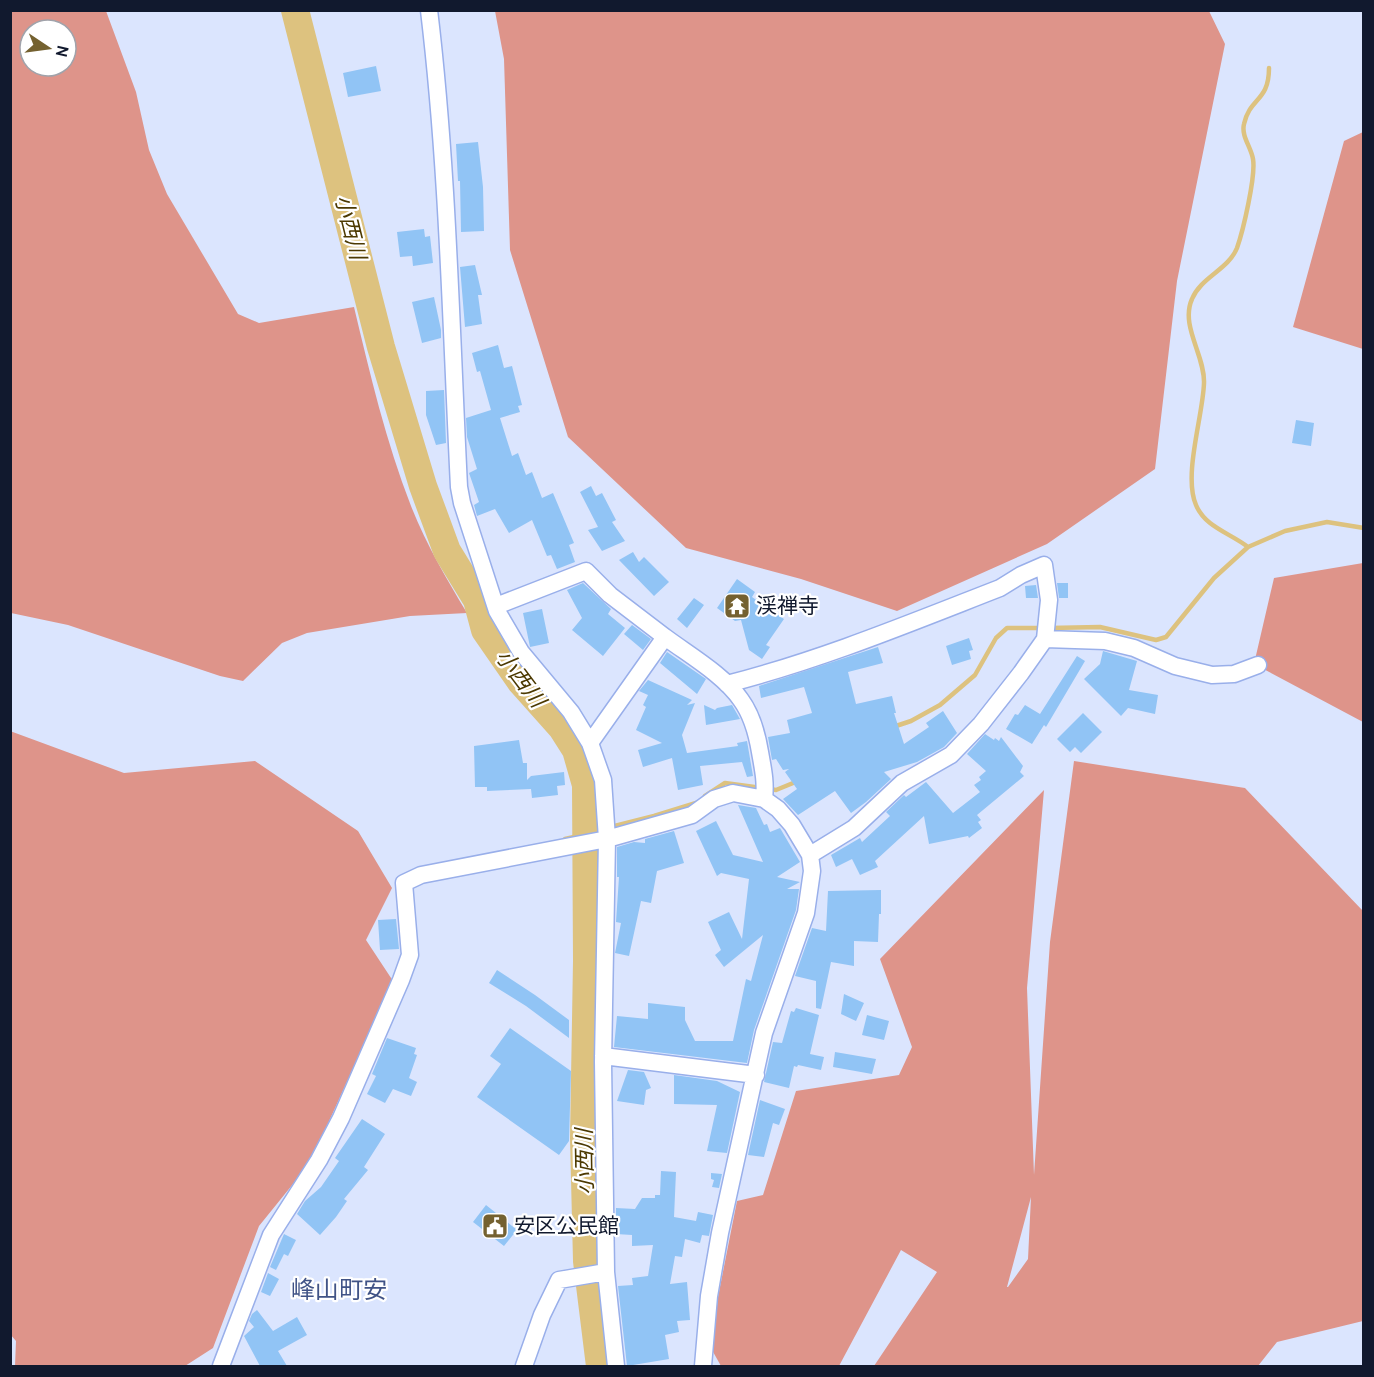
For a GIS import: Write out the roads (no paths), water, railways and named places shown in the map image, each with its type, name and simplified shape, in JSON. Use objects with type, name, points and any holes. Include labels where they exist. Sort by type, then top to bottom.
[{"type":"street","points":[[429,10],[436,65],[450,286],[459,487],[474,544],[497,611],[520,652],[571,712],[590,743],[603,780],[607,839],[603,1056],[606,1272],[616,1366]]},
{"type":"street","points":[[728,684],[777,672],[828,655],[1000,588],[1021,575],[1044,566],[1049,600],[1045,639],[1022,673],[981,724],[951,755],[902,783],[854,828],[810,855]]},
{"type":"street","points":[[496,606],[586,571],[610,595],[728,684],[741,700],[752,720],[766,782],[764,799]]},
{"type":"street","points":[[590,743],[665,637]]},
{"type":"street","points":[[1045,639],[1114,644],[1134,648],[1174,666],[1212,675],[1234,674],[1258,665]]},
{"type":"street","points":[[221,1366],[271,1235],[319,1160],[341,1118],[401,980],[410,955],[404,883],[421,875],[607,839],[692,815],[714,799],[733,793],[764,799],[778,809],[792,825],[810,855],[812,871],[806,914],[764,1033],[718,1244],[709,1296],[703,1366]]},
{"type":"street","points":[[603,1056],[756,1075]]},
{"type":"street","points":[[524,1366],[542,1315],[559,1280],[606,1272]]},
{"type":"waterway","name":"小西川","points":[[295,10],[381,347],[423,486],[447,551],[477,600],[485,630],[521,682],[562,728],[576,750],[586,785],[587,961],[584,1138],[587,1261],[600,1366]]},
{"type":"waterway","points":[[1248,547],[1205,519],[1196,505],[1192,478],[1193,462],[1204,383],[1201,362],[1191,330],[1189,309],[1196,291],[1233,256],[1237,248],[1253,178],[1253,159],[1243,128],[1250,109],[1263,94],[1269,68]]},
{"type":"waterway","points":[[1050,628],[1100,627],[1156,640],[1166,637],[1214,578],[1248,547],[1285,531],[1327,522],[1364,528]]},
{"type":"waterway","points":[[893,727],[911,721],[940,705],[975,675],[996,638],[1007,628],[1042,628]]},
{"type":"waterway","points":[[705,796],[725,783],[776,790],[798,781]]},
{"type":"waterway","points":[[587,833],[696,803]]},
{"type":"waterway","points":[[565,839],[587,834]]},
{"type":"place","name":"渓禅寺","points":[[737,606]]},
{"type":"place","name":"安区公民館","points":[[495,1226]]},
{"type":"district","name":"峰山町安","points":[[339,1290]]}]
